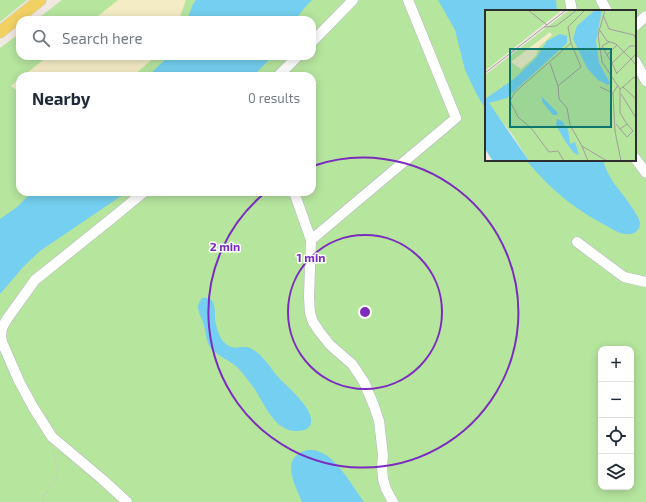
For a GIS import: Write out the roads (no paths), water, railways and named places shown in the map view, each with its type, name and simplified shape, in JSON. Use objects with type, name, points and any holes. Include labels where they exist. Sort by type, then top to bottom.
[{"type":"main road","points":[[20,16],[40,0]]},
{"type":"main road","points":[[0,32],[16,19]]},
{"type":"lane","points":[[316,38],[353,0]]},
{"type":"lane","points":[[311,240],[456,118],[408,0]]},
{"type":"lane","points":[[570,0],[572,10]]},
{"type":"lane","points":[[600,0],[606,10]]},
{"type":"lane","points":[[636,25],[646,16]]},
{"type":"lane","points":[[282,72],[294,60]]},
{"type":"lane","points":[[636,63],[646,81]]},
{"type":"lane","points":[[636,159],[646,173]]},
{"type":"lane","points":[[128,502],[52,437],[19,381],[2,342],[1,336],[2,328],[7,318],[35,280],[139,196]]},
{"type":"lane","points":[[295,196],[311,240],[309,297],[310,313],[313,322],[319,331],[330,345],[352,364],[364,382],[379,421],[383,455],[383,479],[386,489],[393,502]]},
{"type":"lane","points":[[577,242],[624,277],[646,282]]},
{"type":"water","points":[[196,0],[312,0],[298,16],[188,16]]},
{"type":"water","points":[[438,0],[556,0],[557,10],[485,10],[485,108],[465,70],[455,30]]},
{"type":"water","points":[[165,60],[269,60],[257,72],[152,72]]},
{"type":"water","points":[[527,161],[603,161],[613,182],[639,219],[640,226],[635,232],[630,234],[614,230],[570,203],[544,180]]},
{"type":"water","points":[[28,196],[121,196],[40,251],[24,266],[0,294],[0,219],[17,207]]},
{"type":"water","points":[[202,298],[210,299],[213,303],[215,320],[219,335],[223,342],[231,347],[250,348],[263,357],[279,378],[301,401],[310,415],[311,421],[308,428],[300,431],[290,430],[277,423],[267,411],[256,391],[240,370],[210,347],[198,309]]},
{"type":"water","points":[[307,450],[318,451],[332,460],[364,502],[302,502],[293,480],[291,465],[293,459],[298,454]]}]
